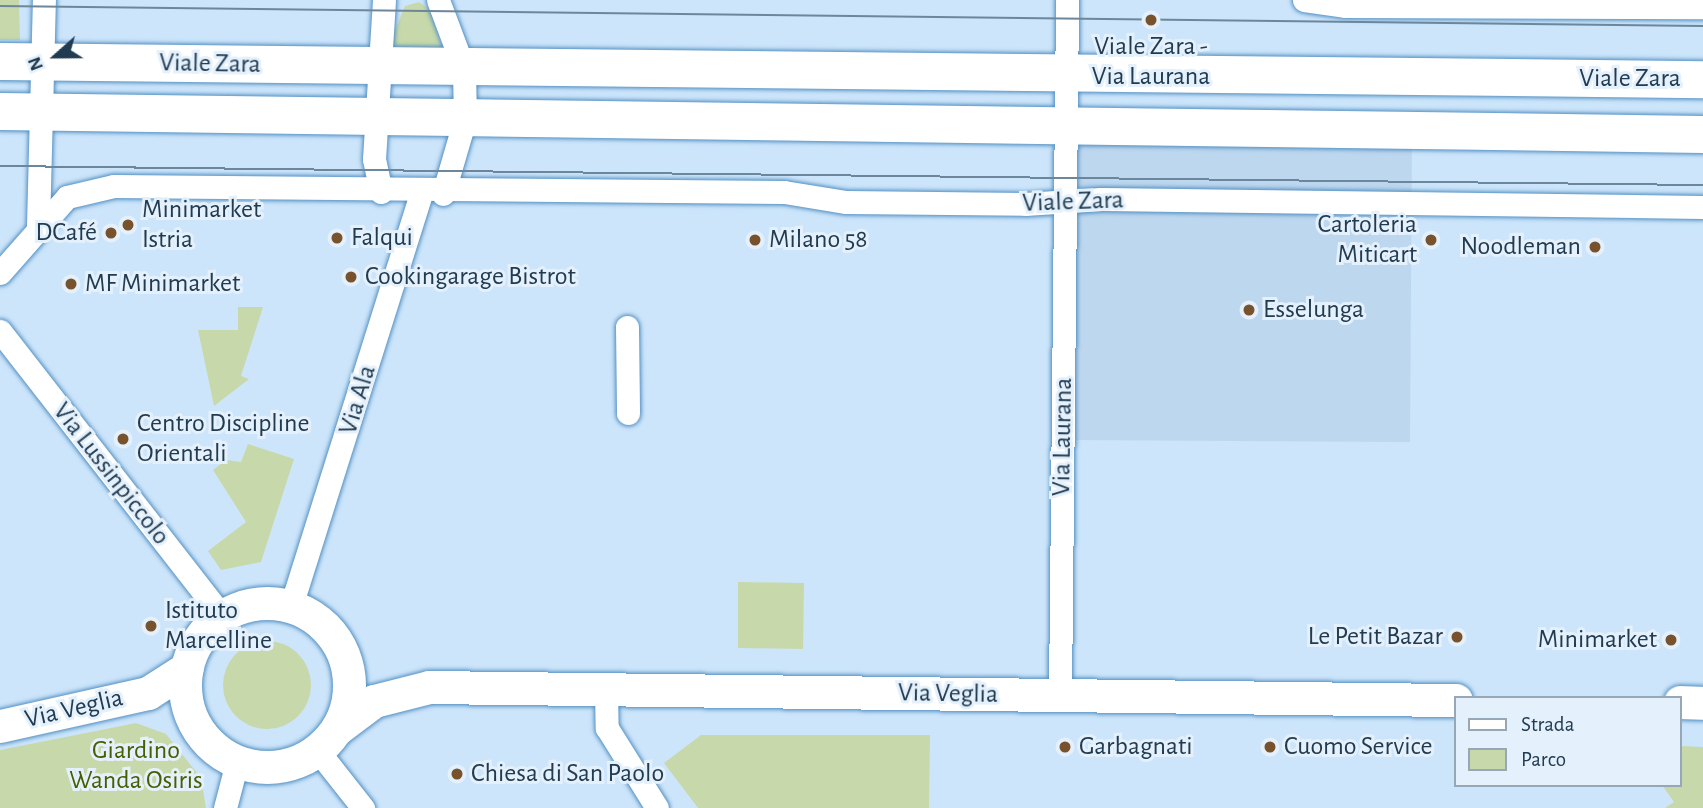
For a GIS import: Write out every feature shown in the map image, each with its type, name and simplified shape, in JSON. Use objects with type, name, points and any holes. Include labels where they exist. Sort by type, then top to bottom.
[{"type":"main road","name":"Viale Zara","points":[[0,61],[1066,76],[1703,79]]},
{"type":"main road","name":"Viale Zara","points":[[0,111],[465,119],[1066,122],[1703,134]]},
{"type":"street","points":[[37,230],[44,112],[44,0]]},
{"type":"street","points":[[381,192],[375,118],[384,0]]},
{"type":"street","points":[[432,193],[465,119],[464,69],[438,0]]},
{"type":"street","points":[[1066,122],[1067,0]]},
{"type":"street","points":[[1304,0],[1345,6],[1703,7]]},
{"type":"street","name":"Viale Zara","points":[[1065,178],[1066,122]]},
{"type":"street","name":"Via Laurana","points":[[1060,695],[1065,178]]},
{"type":"street","name":"Viale Zara","points":[[0,273],[67,197],[114,186],[432,193],[784,192],[846,202],[1703,207]]},
{"type":"street","name":"Via Ala","points":[[291,606],[432,193]]},
{"type":"street","points":[[627,327],[628,413]]},
{"type":"street","name":"Via Lussinpiccolo","points":[[0,331],[222,616]]},
{"type":"street","points":[[255,603],[291,606],[333,636],[349,685],[328,739],[278,767],[237,762],[216,750],[189,712],[187,668],[205,630],[222,616],[255,603]]},
{"type":"street","name":"Via Veglia","points":[[333,636],[371,675],[439,687],[1454,700]]},
{"type":"street","name":"Via Veglia","points":[[0,726],[148,693],[187,668]]},
{"type":"street","name":"Via Veglia","points":[[328,739],[374,701],[439,687]]},
{"type":"street","points":[[606,689],[607,728],[657,808]]},
{"type":"street","name":"Via Veglia","points":[[148,693],[189,712]]},
{"type":"street","points":[[1682,702],[1703,703]]},
{"type":"street","points":[[328,739],[363,808]]},
{"type":"street","points":[[225,808],[237,762]]},
{"type":"shaded area","points":[[1072,129],[1412,132],[1410,442],[1071,440]]},
{"type":"green space","points":[[0,0],[19,0],[20,40],[0,40]]},
{"type":"green space","points":[[419,2],[430,10],[442,47],[398,48],[390,42],[405,6]]},
{"type":"green space","points":[[238,307],[263,307],[241,376],[249,379],[214,406],[198,330],[238,330]]},
{"type":"green space","points":[[248,444],[294,459],[261,562],[221,570],[208,551],[246,522],[213,470],[226,460],[241,462]]},
{"type":"green space","points":[[738,582],[804,583],[803,649],[738,648]]},
{"type":"green space","points":[[267,641],[284,644],[298,654],[308,668],[311,685],[308,702],[298,716],[284,726],[267,729],[250,726],[236,716],[226,702],[223,685],[226,668],[236,654],[250,644]]},
{"type":"green space","name":"Giardino Wanda Osiris","points":[[136,723],[166,734],[201,778],[206,808],[0,808],[0,750]]},
{"type":"green space","points":[[701,735],[930,735],[929,808],[698,808],[664,763]]},
{"type":"green space","points":[[1682,746],[1703,747],[1703,808],[1665,808],[1674,802],[1663,787],[1682,787]]},
{"type":"tram line","points":[[0,6],[1703,26]]},
{"type":"tram line","points":[[0,166],[1703,185]]},
{"type":"place","name":"Viale Zara - Via Laurana","points":[[1151,20]]},
{"type":"place","name":"Minimarket Istria","points":[[128,225]]},
{"type":"place","name":"DCafé","points":[[111,233]]},
{"type":"place","name":"Falqui","points":[[337,238]]},
{"type":"place","name":"Milano 58","points":[[755,240]]},
{"type":"place","name":"Cartoleria Miticart","points":[[1431,240]]},
{"type":"place","name":"Noodleman","points":[[1595,247]]},
{"type":"place","name":"Cookingarage Bistrot","points":[[351,277]]},
{"type":"place","name":"MF Minimarket","points":[[71,284]]},
{"type":"place","name":"Esselunga","points":[[1249,310]]},
{"type":"place","name":"Centro Discipline Orientali","points":[[123,439]]},
{"type":"place","name":"Istituto Marcelline","points":[[151,626]]},
{"type":"place","name":"Le Petit Bazar","points":[[1457,637]]},
{"type":"place","name":"Minimarket","points":[[1671,640]]},
{"type":"place","name":"Garbagnati","points":[[1065,747]]},
{"type":"place","name":"Cuomo Service","points":[[1270,747]]},
{"type":"place","name":"Chiesa di San Paolo","points":[[457,774]]}]
